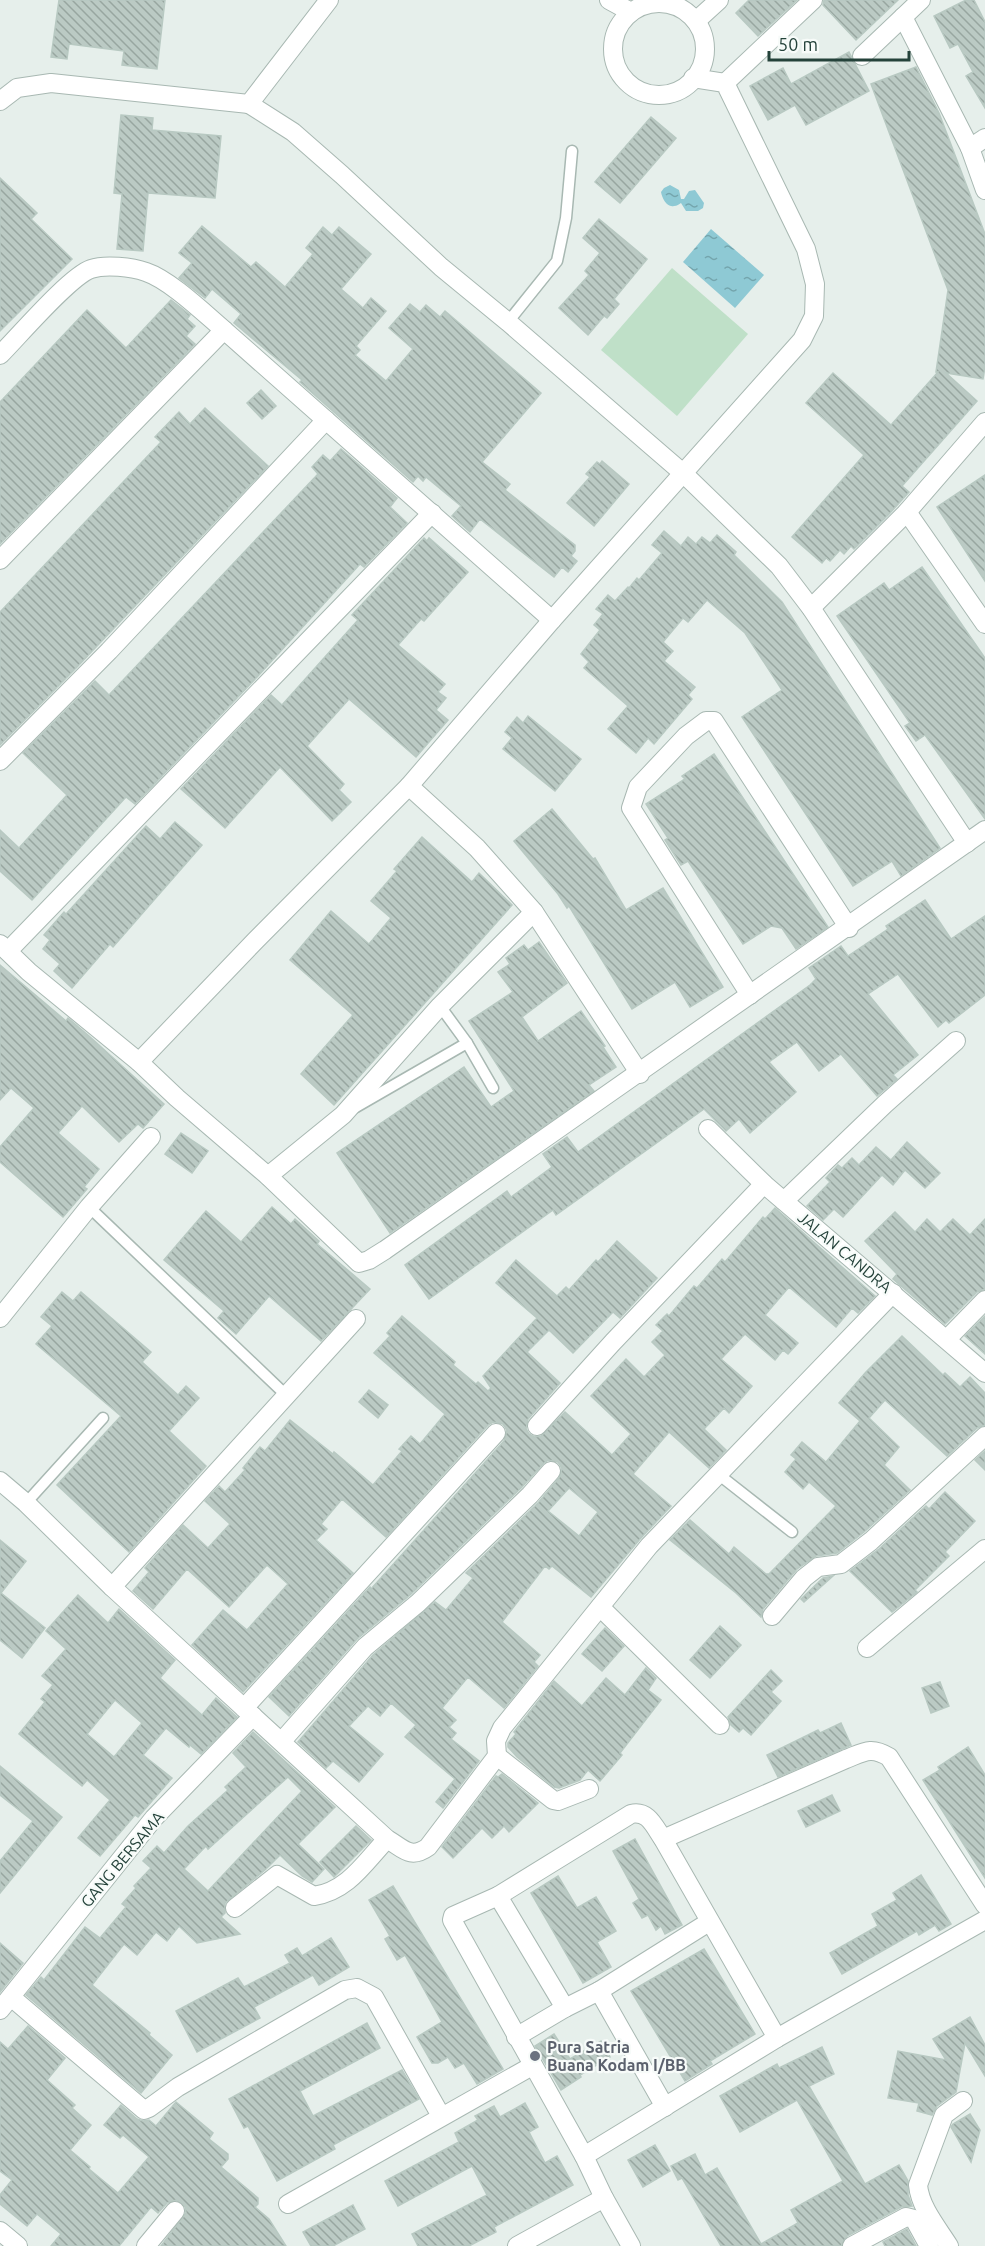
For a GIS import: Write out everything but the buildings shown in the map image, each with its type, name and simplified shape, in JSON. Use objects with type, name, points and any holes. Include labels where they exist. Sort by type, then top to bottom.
[{"type":"street","points":[[249,104],[329,0]]},
{"type":"street","points":[[609,0],[631,12]]},
{"type":"street","points":[[696,21],[719,0]]},
{"type":"street","points":[[725,83],[813,0]]},
{"type":"street","points":[[862,56],[921,0]]},
{"type":"street","points":[[678,3],[696,21],[703,35],[705,50],[702,65],[682,88],[668,94],[652,94],[638,90],[625,81],[617,68],[613,53],[614,38],[620,24],[631,12],[644,5],[678,3]]},
{"type":"street","points":[[903,17],[970,148],[985,190]]},
{"type":"street","points":[[693,78],[725,83]]},
{"type":"street","points":[[0,101],[17,88],[51,83],[249,104],[293,132],[441,267],[684,474],[778,566],[811,608],[968,843]]},
{"type":"street","points":[[139,1062],[409,786],[552,620],[802,340],[814,316],[815,284],[806,249],[725,83]]},
{"type":"street","points":[[970,148],[985,138]]},
{"type":"street","points":[[0,355],[89,269],[147,272],[169,285],[224,330],[552,620]]},
{"type":"street","points":[[0,560],[224,330]]},
{"type":"street","points":[[0,761],[110,651],[326,420]]},
{"type":"street","points":[[811,608],[907,512],[985,422]]},
{"type":"street","points":[[907,512],[985,624]]},
{"type":"street","points":[[432,513],[4,948],[28,972],[139,1062],[177,1098],[268,1176],[359,1263],[369,1260],[640,1074],[985,830]]},
{"type":"street","points":[[750,995],[631,808],[638,787],[686,736],[706,721],[714,721],[849,928]]},
{"type":"street","points":[[409,786],[477,848],[534,912],[640,1074]]},
{"type":"street","points":[[268,1176],[343,1114],[440,1005],[534,912]]},
{"type":"street","points":[[784,1201],[885,1104],[956,1041]]},
{"type":"street","name":"JALAN CANDRA","points":[[708,1129],[764,1184],[985,1373]]},
{"type":"street","points":[[0,1318],[89,1207],[151,1137]]},
{"type":"street","points":[[537,1426],[613,1342],[764,1184]]},
{"type":"street","points":[[0,1481],[387,1839],[411,1853],[419,1854],[428,1847],[496,1756],[496,1741],[502,1728],[649,1546],[893,1293]]},
{"type":"street","points":[[947,1339],[985,1300]]},
{"type":"street","points":[[112,1587],[356,1319]]},
{"type":"street","name":"GANG BERSAMA","points":[[5,2004],[154,1818],[496,1433]]},
{"type":"street","points":[[772,1616],[804,1578],[818,1567],[841,1564],[871,1541],[985,1437]]},
{"type":"street","points":[[282,1742],[365,1647],[418,1603],[530,1495],[551,1471]]},
{"type":"street","points":[[867,1648],[985,1548]]},
{"type":"street","points":[[600,1607],[720,1725]]},
{"type":"street","points":[[663,1839],[871,1750],[890,1757],[985,1905]]},
{"type":"street","points":[[496,1756],[553,1800],[558,1801],[589,1789]]},
{"type":"street","points":[[631,2246],[584,2156],[532,2066],[452,1918],[498,1896],[631,1814],[642,1813],[648,1816],[663,1839],[777,2038]]},
{"type":"street","points":[[235,1908],[277,1875],[314,1896],[335,1890],[348,1882],[387,1839]]},
{"type":"street","points":[[498,1896],[565,2008]]},
{"type":"street","points":[[584,2156],[777,2038],[985,1920]]},
{"type":"street","points":[[516,2037],[598,1991],[709,1922]]},
{"type":"street","points":[[5,2004],[144,2110],[149,2109],[178,2087],[345,1990],[357,1988],[374,1997],[441,2116]]},
{"type":"street","points":[[598,1991],[665,2107]]},
{"type":"street","points":[[288,2204],[532,2066]]},
{"type":"street","points":[[949,2246],[919,2195],[918,2185],[944,2115],[963,2101]]},
{"type":"street","points":[[517,2246],[604,2198]]},
{"type":"street","points":[[146,2246],[175,2211]]},
{"type":"street","points":[[852,2246],[906,2217],[914,2219],[929,2246]]},
{"type":"street","points":[[0,2231],[18,2246]]},
{"type":"lane","points":[[508,322],[557,261],[566,218],[572,151]]},
{"type":"lane","points":[[440,1005],[467,1043],[493,1088]]},
{"type":"lane","points":[[343,1114],[467,1043]]},
{"type":"lane","points":[[89,1207],[287,1396]]},
{"type":"lane","points":[[26,1503],[103,1418]]},
{"type":"lane","points":[[718,1474],[792,1532]]},
{"type":"green space","points":[[672,268],[748,334],[677,416],[601,350]]},
{"type":"water","points":[[670,185],[679,190],[681,199],[684,199],[689,191],[695,190],[704,203],[703,208],[698,211],[686,211],[681,203],[669,206],[661,192]]},
{"type":"water","points":[[711,229],[764,275],[735,308],[683,262]]},
{"type":"place","name":"Pura Satria Buana Kodam I/BB","points":[[535,2056]]}]
